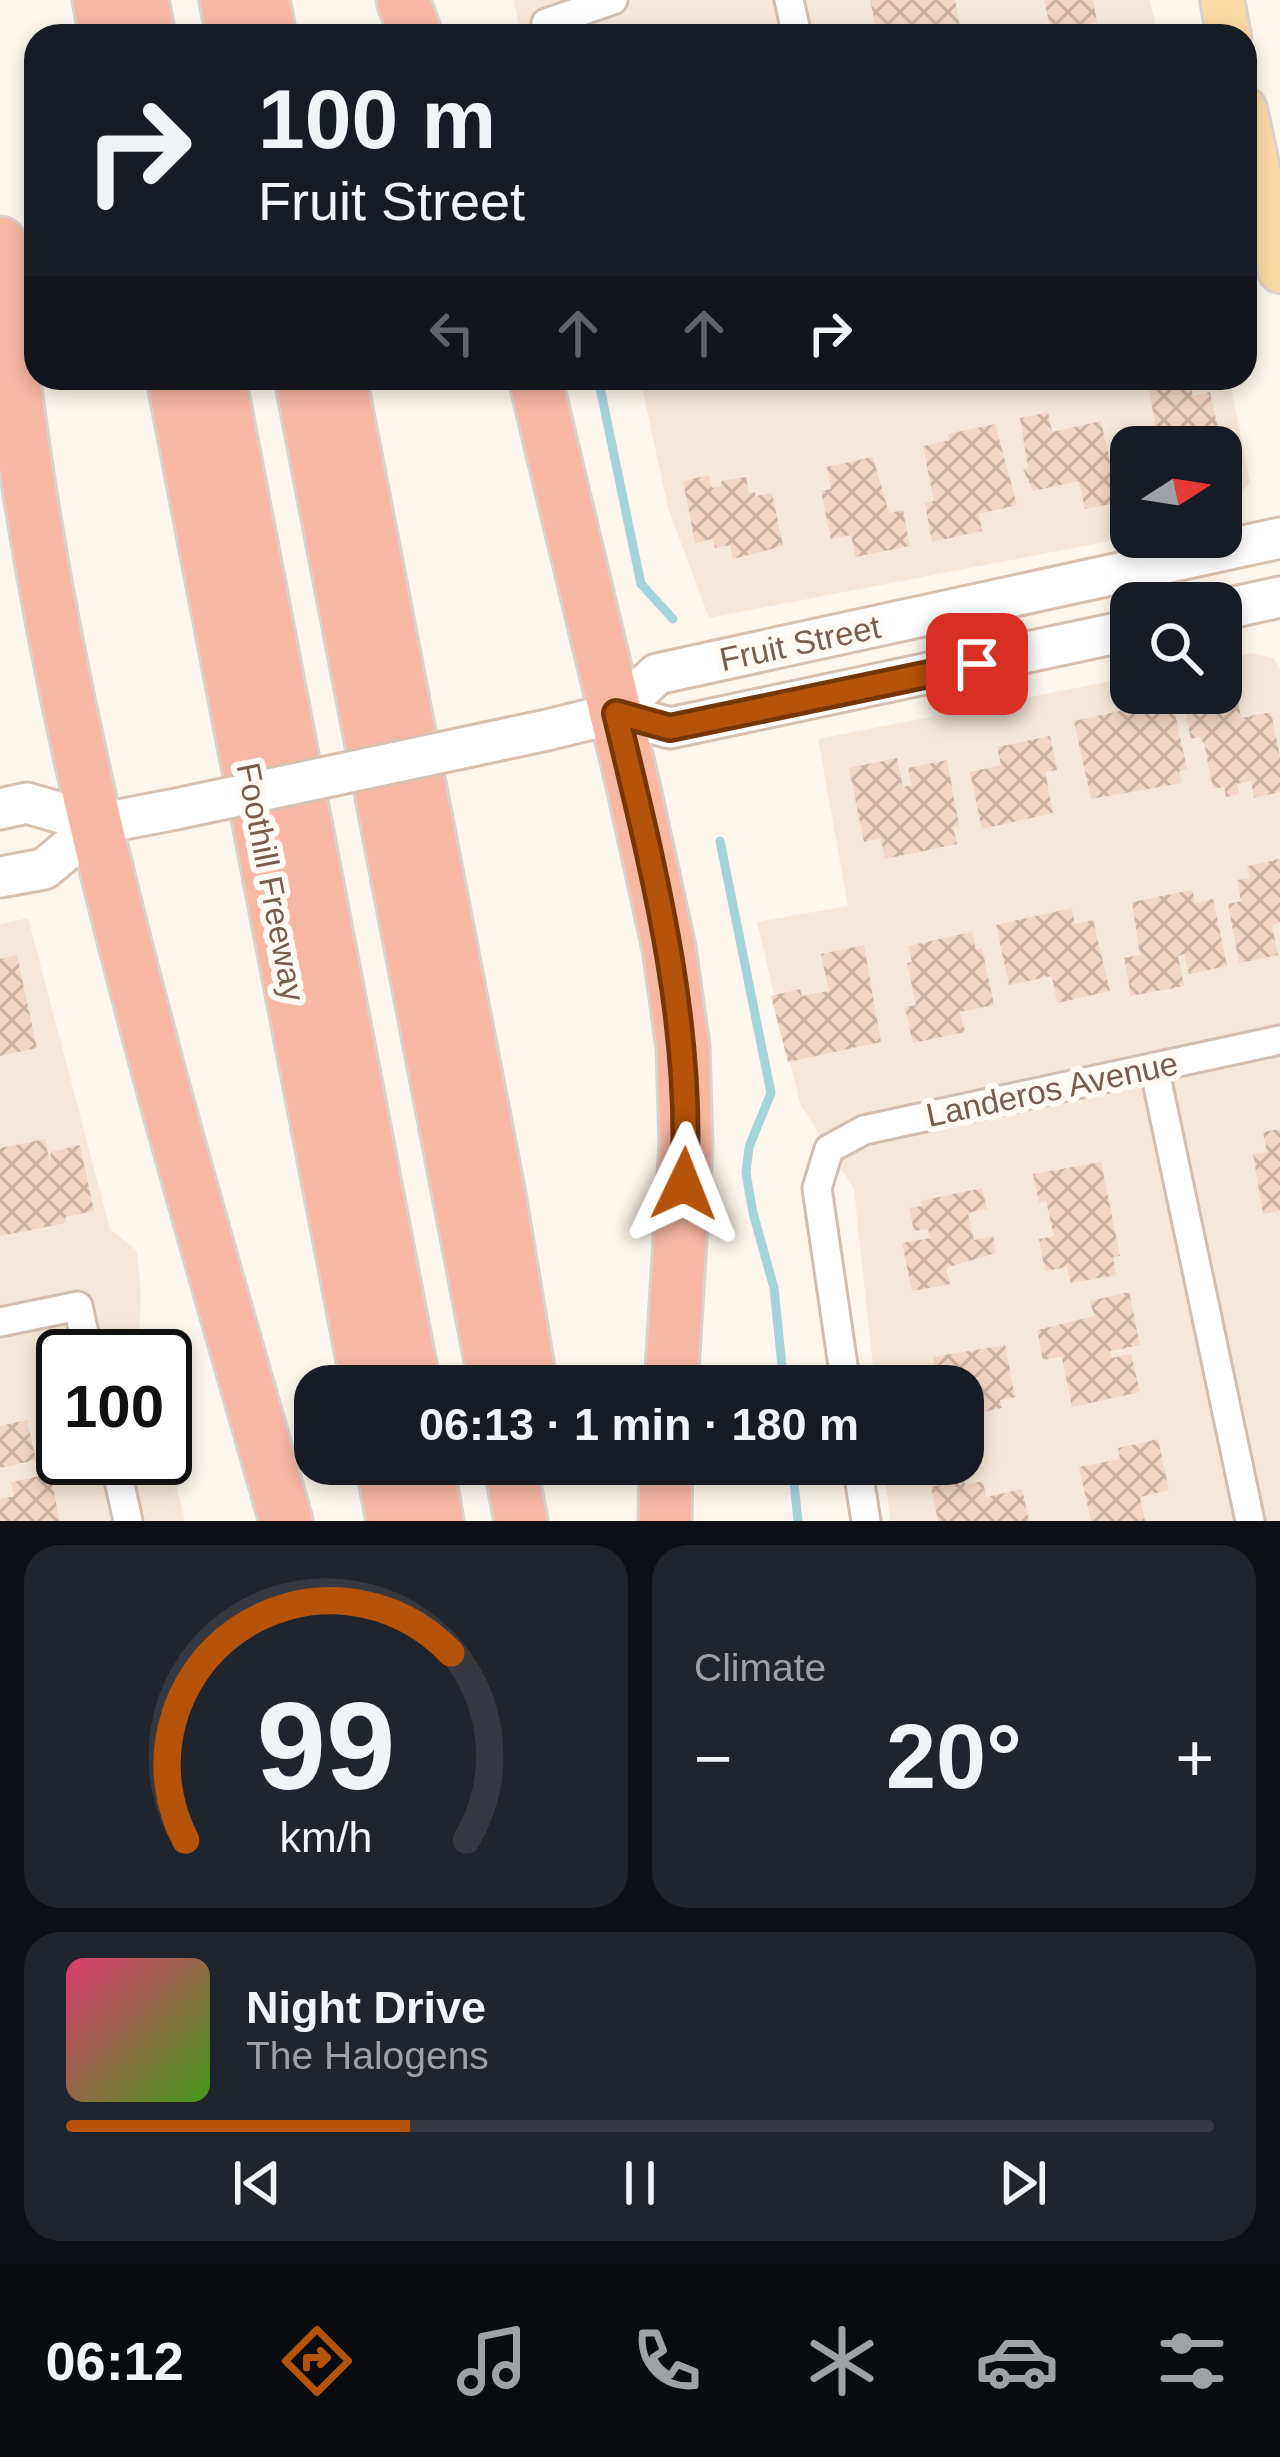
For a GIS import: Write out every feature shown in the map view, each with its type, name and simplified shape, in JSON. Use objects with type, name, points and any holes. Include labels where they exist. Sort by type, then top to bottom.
[{"type":"highway","points":[[0,243],[29,496],[79,746],[112,892],[286,1521]]},
{"type":"highway","name":"Foothill Freeway","points":[[175,390],[364,1365]]},
{"type":"highway","points":[[221,390],[410,1365]]},
{"type":"highway","points":[[304,390],[492,1365]]},
{"type":"highway","points":[[342,390],[527,1365]]},
{"type":"highway","points":[[538,390],[669,949],[682,1047],[686,1144],[672,1365]]},
{"type":"highway","points":[[386,1485],[393,1521]]},
{"type":"highway","points":[[431,1485],[437,1521]]},
{"type":"highway","points":[[514,1485],[520,1521]]},
{"type":"highway","points":[[548,1485],[554,1521]]},
{"type":"highway","points":[[665,1521],[666,1485]]},
{"type":"main road","points":[[1257,165],[1280,271]]},
{"type":"main road","name":"Fruit Street","points":[[616,713],[657,674],[1280,538]]},
{"type":"main road","points":[[1242,605],[1280,597]]},
{"type":"main road","name":"Fruit Street","points":[[0,809],[27,803],[98,824],[616,713],[670,728],[1110,634]]},
{"type":"main road","name":"Fruit Street","points":[[0,878],[44,869],[98,824]]},
{"type":"street","points":[[546,22],[613,0]]},
{"type":"street","name":"Landeros Avenue","points":[[843,1365],[817,1188],[829,1149],[864,1130],[1280,1040]]},
{"type":"street","points":[[1154,1067],[1250,1521]]},
{"type":"street","points":[[0,1322],[78,1306],[83,1329]]},
{"type":"street","points":[[120,1485],[128,1521]]},
{"type":"street","points":[[860,1485],[866,1521]]},
{"type":"shaded area","points":[[514,0],[1150,0],[1155,24],[519,24]]},
{"type":"shaded area","points":[[643,390],[1231,390],[1239,426],[1110,426],[1110,541],[709,618],[668,508]]},
{"type":"shaded area","points":[[1242,443],[1250,483],[1242,492]]},
{"type":"shaded area","points":[[1242,655],[1274,658],[1280,671],[1280,1521],[890,1521],[886,1485],[984,1485],[984,1365],[873,1365],[854,1189],[800,1104],[757,922],[848,906],[818,739],[1110,681],[1110,714],[1242,714]]},
{"type":"shaded area","points":[[28,918],[110,1229],[137,1251],[141,1295],[139,1329],[36,1329],[36,1485],[176,1485],[185,1521],[0,1521],[0,924]]},
{"type":"building","points":[[870,0],[955,0],[960,24],[904,23],[875,24]]},
{"type":"building","points":[[1044,0],[1093,0],[1097,22],[1049,24]]},
{"type":"building","points":[[1149,390],[1192,390],[1193,396],[1210,392],[1217,426],[1155,426]]},
{"type":"building","points":[[1048,412],[1052,432],[1101,421],[1110,462],[1110,504],[1085,509],[1079,481],[1033,491],[1023,469],[1028,468],[1020,418]]},
{"type":"building","points":[[995,424],[1017,505],[979,514],[982,531],[932,542],[925,503],[934,501],[923,446],[949,440],[948,434]]},
{"type":"building","points":[[873,457],[889,513],[903,510],[910,546],[855,557],[851,535],[831,539],[821,491],[831,489],[827,467]]},
{"type":"building","points":[[709,475],[712,488],[722,486],[721,481],[746,477],[749,493],[772,493],[783,546],[733,559],[730,545],[715,548],[713,539],[695,543],[683,481]]},
{"type":"building","points":[[1271,712],[1280,757],[1280,792],[1254,798],[1251,781],[1237,784],[1239,794],[1226,797],[1224,787],[1213,789],[1204,743],[1199,737],[1191,739],[1186,714],[1240,714],[1241,718]]},
{"type":"building","points":[[1110,713],[1175,714],[1187,769],[1179,771],[1182,783],[1091,799],[1074,721]]},
{"type":"building","points":[[1050,736],[1057,770],[1045,772],[1053,813],[982,829],[970,772],[1001,765],[997,747]]},
{"type":"building","points":[[897,758],[903,787],[912,785],[908,768],[947,760],[959,826],[953,827],[957,844],[885,859],[881,838],[864,842],[849,768]]},
{"type":"building","points":[[1280,859],[1280,923],[1272,925],[1278,955],[1239,963],[1228,904],[1241,901],[1237,880],[1250,878],[1247,866]]},
{"type":"building","points":[[1192,890],[1195,903],[1213,899],[1227,966],[1189,974],[1184,954],[1178,956],[1184,986],[1131,996],[1124,958],[1140,955],[1132,902]]},
{"type":"building","points":[[1072,908],[1075,924],[1093,920],[1110,991],[1057,1003],[1052,976],[1009,985],[996,925]]},
{"type":"building","points":[[972,932],[976,949],[982,948],[994,1005],[960,1012],[965,1032],[913,1043],[905,1007],[916,1005],[908,946]]},
{"type":"building","points":[[864,945],[881,1042],[788,1062],[771,996],[800,989],[802,996],[829,991],[821,954]]},
{"type":"building","points":[[17,955],[37,1048],[0,1056],[0,959]]},
{"type":"building","points":[[1280,1129],[1280,1211],[1263,1214],[1253,1154],[1267,1152],[1263,1132]]},
{"type":"building","points":[[45,1139],[50,1163],[51,1152],[80,1145],[94,1211],[65,1217],[66,1223],[0,1236],[0,1148]]},
{"type":"building","points":[[1101,1162],[1120,1256],[1113,1257],[1116,1275],[1071,1283],[1067,1267],[1045,1271],[1039,1239],[1054,1236],[1046,1201],[1039,1203],[1033,1174]]},
{"type":"building","points":[[982,1188],[987,1209],[968,1213],[974,1240],[993,1236],[996,1253],[946,1268],[950,1284],[912,1291],[902,1243],[930,1238],[928,1229],[914,1231],[909,1208],[922,1206],[920,1201]]},
{"type":"building","points":[[1129,1292],[1140,1345],[1110,1351],[1112,1358],[1131,1354],[1140,1392],[1072,1407],[1062,1357],[1043,1360],[1037,1330],[1094,1316],[1090,1301]]},
{"type":"building","points":[[1005,1345],[1015,1397],[1000,1400],[1002,1408],[984,1412],[984,1365],[935,1365],[933,1357]]},
{"type":"building","points":[[27,1420],[36,1460],[0,1468],[0,1426]]},
{"type":"building","points":[[1158,1439],[1169,1490],[1140,1497],[1145,1521],[1091,1521],[1079,1467],[1120,1459],[1118,1448]]},
{"type":"building","points":[[36,1477],[36,1485],[52,1485],[60,1521],[0,1521],[0,1499],[14,1496],[11,1482]]},
{"type":"building","points":[[984,1485],[986,1497],[1022,1489],[1029,1521],[938,1521],[931,1487]]},
{"type":"waterway","points":[[601,390],[641,584],[673,619]]},
{"type":"waterway","points":[[720,841],[771,1093],[749,1147],[746,1173],[774,1288],[782,1365]]},
{"type":"waterway","points":[[794,1485],[798,1521]]},
{"type":"route","points":[[684,1184],[682,1047],[669,949],[616,713],[670,728],[977,664]]}]
